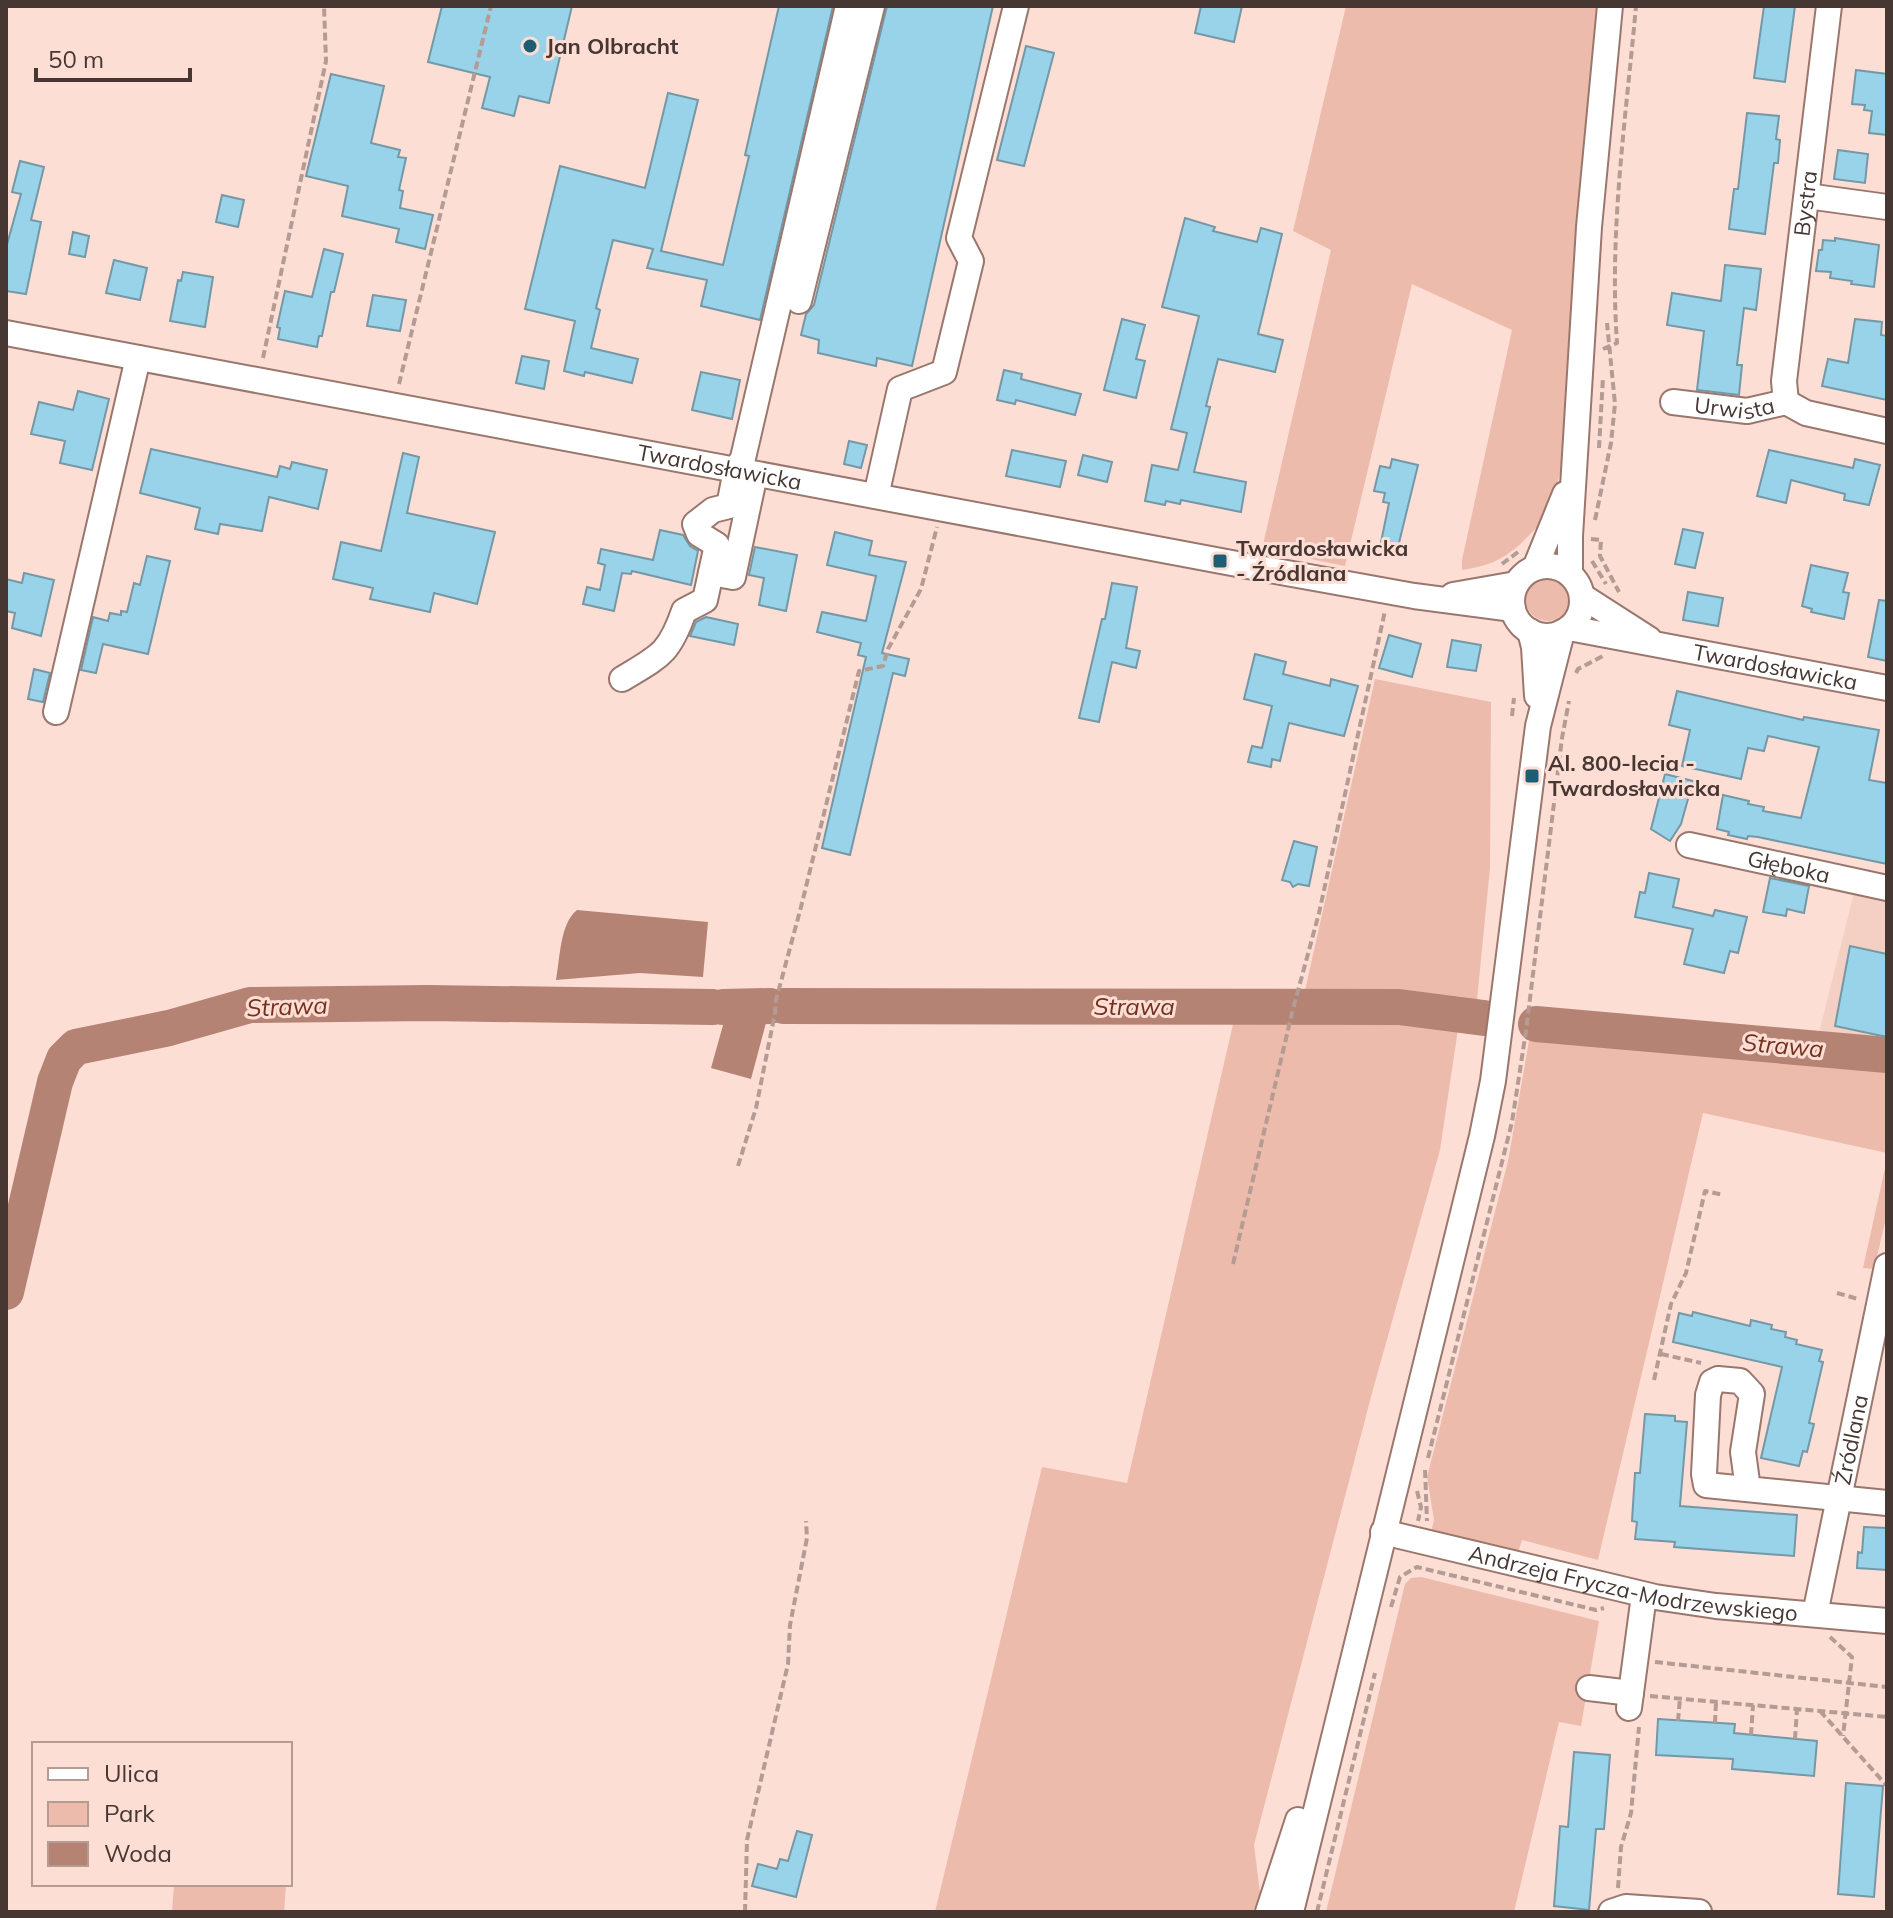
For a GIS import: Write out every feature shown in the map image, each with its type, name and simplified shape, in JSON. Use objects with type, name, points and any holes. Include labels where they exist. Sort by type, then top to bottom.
[{"type":"street","points":[[711,573],[733,577],[746,472],[743,458],[848,6]]},
{"type":"street","points":[[799,301],[872,6]]},
{"type":"street","points":[[876,496],[900,389],[944,372],[971,261],[959,238],[1016,6]]},
{"type":"street","points":[[1570,574],[1570,536],[1587,455],[1589,227],[1610,6]]},
{"type":"street","name":"Bystra","points":[[1786,402],[1784,381],[1829,6]]},
{"type":"street","points":[[1807,196],[1887,207]]},
{"type":"street","name":"Twardosławicka","points":[[6,333],[1389,592],[1513,609]]},
{"type":"street","points":[[56,712],[138,358]]},
{"type":"street","name":"Urwista","points":[[1673,402],[1747,411],[1786,402],[1806,413],[1887,431]]},
{"type":"street","points":[[1566,630],[1544,635],[1530,631],[1519,622],[1512,600],[1587,455]]},
{"type":"street","points":[[622,679],[656,658],[673,641],[684,611],[705,600],[717,545],[699,534],[695,524],[713,510],[729,506],[746,472]]},
{"type":"street","points":[[1291,1912],[1490,1095],[1538,726],[1566,630],[1580,614],[1582,596],[1570,574],[1556,567],[1526,576]]},
{"type":"street","name":"Twardosławicka","points":[[1435,598],[1526,576]]},
{"type":"street","name":"Twardosławicka","points":[[1582,596],[1617,629]]},
{"type":"street","name":"Twardosławicka","points":[[1566,630],[1617,629],[1662,645],[1887,688]]},
{"type":"street","points":[[1530,631],[1536,665],[1538,726]]},
{"type":"street","name":"Głęboka","points":[[1689,845],[1887,888]]},
{"type":"street","name":"Źródlana","points":[[1815,1614],[1838,1500],[1879,1345],[1876,1303],[1887,1266]]},
{"type":"street","points":[[1748,1489],[1887,1503]]},
{"type":"street","name":"Andrzeja Frycza-Modrzewskiego","points":[[1383,1532],[1607,1601],[1644,1595],[1716,1606],[1887,1621]]},
{"type":"street","points":[[1589,1688],[1635,1705],[1635,1659],[1644,1595]]},
{"type":"street","points":[[1268,1912],[1351,1662]]},
{"type":"street","points":[[1614,1910],[1699,1912]]},
{"type":"path","points":[[258,380],[326,61],[324,6]]},
{"type":"path","points":[[394,406],[491,6]]},
{"type":"path","points":[[1601,350],[1617,343],[1613,291],[1615,234],[1636,6]]},
{"type":"path","points":[[1587,455],[1604,389],[1603,376]]},
{"type":"path","points":[[738,1166],[756,1108],[776,1000],[859,671],[883,666],[888,649],[921,589],[942,509]]},
{"type":"path","points":[[1576,672],[1602,658],[1625,610],[1624,598],[1600,556],[1601,540],[1586,538]]},
{"type":"path","points":[[1233,1264],[1292,1013],[1319,913],[1389,592]]},
{"type":"path","points":[[1654,1380],[1671,1304],[1686,1273],[1705,1191],[1724,1195]]},
{"type":"path","points":[[1837,1293],[1876,1303]]},
{"type":"path","points":[[1661,1354],[1703,1364]]},
{"type":"path","points":[[745,1912],[747,1840],[788,1664],[790,1625],[807,1538],[806,1521]]},
{"type":"path","points":[[1390,1611],[1400,1577],[1417,1567],[1596,1610],[1607,1601]]},
{"type":"path","points":[[1815,1614],[1818,1626],[1852,1657],[1843,1736]]},
{"type":"path","points":[[1635,1659],[1887,1687]]},
{"type":"path","points":[[1317,1912],[1375,1671]]},
{"type":"path","points":[[1678,1721],[1680,1698]]},
{"type":"path","points":[[1614,1910],[1621,1847],[1631,1813],[1635,1705],[1680,1698],[1887,1717]]},
{"type":"path","points":[[1715,1723],[1716,1702]]},
{"type":"path","points":[[1751,1735],[1753,1705]]},
{"type":"path","points":[[1795,1739],[1797,1709]]},
{"type":"path","points":[[1820,1711],[1887,1786]]},
{"type":"shaded area","points":[[1854,893],[1887,901],[1887,1049],[1817,1041]]},
{"type":"green space","points":[[1346,6],[1598,6],[1576,268],[1565,457],[1546,521],[1542,521],[1507,554],[1476,568],[1462,570],[1462,560],[1512,330],[1412,284],[1345,566],[1262,549],[1331,250],[1293,231]]},
{"type":"green space","points":[[1548,575],[1565,581],[1571,598],[1565,615],[1548,621],[1531,615],[1525,598],[1531,581]]},
{"type":"green space","points":[[1375,679],[1491,702],[1490,868],[1476,1010],[1438,1004],[1303,999]]},
{"type":"green space","points":[[1391,1018],[1458,1029],[1440,1150],[1372,1393],[1254,1845],[1260,1893],[1253,1912],[935,1912],[1042,1467],[1127,1483],[1234,1020]]},
{"type":"green space","points":[[1530,1035],[1887,1068],[1887,1153],[1703,1113],[1598,1560],[1522,1540],[1518,1553],[1431,1532],[1434,1520],[1427,1477],[1508,1161]]},
{"type":"green space","points":[[1887,1159],[1887,1214],[1874,1269],[1863,1268]]},
{"type":"green space","points":[[1421,1577],[1599,1621],[1581,1726],[1559,1722],[1514,1912],[1326,1912],[1405,1584],[1411,1578]]},
{"type":"green space","points":[[174,1886],[286,1886],[284,1912],[172,1912]]},
{"type":"water","points":[[577,910],[708,922],[703,977],[640,973],[556,980],[564,932]]},
{"type":"water","points":[[725,1018],[767,1019],[751,1079],[711,1068]]},
{"type":"building","points":[[442,6],[572,6],[549,103],[519,96],[514,116],[482,108],[490,77],[428,62]]},
{"type":"building","points":[[779,6],[833,6],[760,320],[701,306],[707,280],[647,268],[653,249],[613,240],[596,308],[600,310],[591,348],[638,359],[632,383],[585,372],[584,376],[564,371],[575,321],[525,309],[560,166],[645,188],[668,93],[698,100],[661,251],[723,265]]},
{"type":"building","points":[[887,6],[993,6],[912,366],[877,358],[876,366],[818,353],[819,340],[801,335],[806,314],[814,305]]},
{"type":"building","points":[[1201,6],[1242,6],[1234,42],[1195,33]]},
{"type":"building","points":[[1764,6],[1795,6],[1785,82],[1754,78]]},
{"type":"building","points":[[1026,46],[1054,53],[1024,166],[997,160]]},
{"type":"building","points":[[1856,70],[1887,74],[1887,135],[1869,133],[1872,111],[1864,110],[1865,105],[1852,104]]},
{"type":"building","points":[[331,74],[384,86],[371,143],[400,150],[398,157],[406,158],[399,190],[403,191],[400,208],[433,215],[425,249],[396,242],[399,229],[342,216],[348,186],[306,176]]},
{"type":"building","points":[[1747,113],[1779,116],[1776,139],[1780,140],[1778,163],[1774,163],[1765,234],[1729,229],[1734,189],[1738,189]]},
{"type":"building","points":[[1838,150],[1868,154],[1865,183],[1834,179]]},
{"type":"building","points":[[20,161],[44,167],[31,220],[41,222],[26,294],[6,291],[6,248],[21,194],[12,192]]},
{"type":"building","points":[[222,195],[244,200],[238,227],[216,222]]},
{"type":"building","points":[[1185,218],[1215,227],[1213,231],[1257,242],[1261,228],[1282,234],[1258,334],[1283,340],[1275,372],[1218,359],[1194,472],[1246,482],[1241,512],[1181,500],[1180,504],[1166,501],[1165,505],[1145,501],[1152,465],[1178,470],[1187,433],[1171,429],[1199,316],[1162,307]]},
{"type":"building","points":[[73,232],[89,236],[85,257],[69,254]]},
{"type":"building","points":[[1835,238],[1879,245],[1874,287],[1851,284],[1852,281],[1830,278],[1831,272],[1816,271],[1823,240],[1835,241]]},
{"type":"building","points":[[324,249],[343,254],[317,347],[278,339],[280,328],[277,327],[285,291],[312,297]]},
{"type":"building","points":[[114,260],[147,268],[140,300],[106,293]]},
{"type":"building","points":[[1725,265],[1761,269],[1756,310],[1744,308],[1737,365],[1742,365],[1739,395],[1697,390],[1704,331],[1667,325],[1672,293],[1721,301]]},
{"type":"building","points":[[183,272],[213,277],[205,327],[170,321],[178,280],[181,281]]},
{"type":"building","points":[[373,295],[406,300],[400,331],[367,326]]},
{"type":"building","points":[[1122,319],[1145,325],[1136,359],[1145,361],[1136,398],[1104,390]]},
{"type":"building","points":[[1855,319],[1882,322],[1881,335],[1887,336],[1887,400],[1822,386],[1828,359],[1848,363]]},
{"type":"building","points":[[522,356],[549,361],[544,389],[516,383]]},
{"type":"building","points":[[1004,370],[1022,374],[1021,379],[1081,394],[1075,415],[1016,400],[1015,404],[997,400]]},
{"type":"building","points":[[701,372],[740,380],[732,419],[692,410]]},
{"type":"building","points":[[78,391],[109,399],[92,470],[60,463],[65,441],[31,434],[39,402],[73,410]]},
{"type":"building","points":[[849,441],[867,445],[861,468],[844,464]]},
{"type":"building","points":[[151,449],[277,477],[280,466],[290,469],[292,462],[327,470],[318,509],[269,497],[262,531],[220,524],[218,534],[195,529],[200,508],[140,493]]},
{"type":"building","points":[[1012,450],[1066,461],[1060,487],[1006,476]]},
{"type":"building","points":[[1769,450],[1853,468],[1855,459],[1880,465],[1869,505],[1844,500],[1845,494],[1791,480],[1786,503],[1757,496]]},
{"type":"building","points":[[403,453],[419,457],[407,513],[495,532],[477,604],[434,593],[430,612],[370,599],[373,588],[333,579],[341,542],[381,551]]},
{"type":"building","points":[[1083,455],[1112,462],[1107,482],[1078,475]]},
{"type":"building","points":[[1392,459],[1418,465],[1397,551],[1380,547],[1389,503],[1383,502],[1385,493],[1374,491],[1380,466],[1390,468]]},
{"type":"building","points":[[1683,529],[1703,533],[1695,568],[1675,564]]},
{"type":"building","points":[[660,530],[683,535],[690,546],[698,551],[691,585],[632,571],[631,574],[622,573],[614,611],[583,604],[587,587],[600,590],[605,565],[598,563],[601,549],[653,560]]},
{"type":"building","points":[[835,532],[872,541],[869,555],[906,562],[882,653],[909,659],[905,676],[893,673],[850,855],[822,848],[866,657],[858,655],[861,643],[817,632],[822,612],[866,621],[876,576],[827,565]]},
{"type":"building","points":[[755,547],[797,555],[786,611],[759,605],[764,578],[749,575]]},
{"type":"building","points":[[147,556],[170,561],[148,654],[103,644],[96,673],[81,670],[93,617],[108,621],[110,613],[121,615],[121,611],[127,612],[134,583],[140,585]]},
{"type":"building","points":[[1811,565],[1848,573],[1843,592],[1849,593],[1844,619],[1811,612],[1812,609],[1802,606]]},
{"type":"building","points":[[24,573],[54,580],[41,636],[12,628],[15,613],[6,611],[6,579],[22,583]]},
{"type":"building","points":[[1112,583],[1137,587],[1126,648],[1140,651],[1136,668],[1112,662],[1099,722],[1079,718]]},
{"type":"building","points":[[1688,592],[1723,598],[1718,626],[1683,620]]},
{"type":"building","points":[[1879,600],[1887,601],[1887,661],[1868,657]]},
{"type":"building","points":[[706,617],[738,624],[734,645],[690,636],[696,622]]},
{"type":"building","points":[[1389,635],[1421,644],[1412,677],[1379,668]]},
{"type":"building","points":[[1452,640],[1481,645],[1476,671],[1447,667]]},
{"type":"building","points":[[1255,654],[1286,662],[1283,674],[1330,686],[1331,679],[1358,686],[1344,736],[1289,723],[1280,761],[1272,759],[1271,767],[1248,762],[1252,746],[1262,748],[1272,706],[1244,699]]},
{"type":"building","points":[[34,669],[50,673],[43,702],[28,699]]},
{"type":"building","points":[[1677,691],[1803,720],[1804,717],[1879,730],[1869,780],[1887,783],[1887,864],[1758,837],[1748,836],[1747,839],[1717,829],[1723,795],[1764,807],[1763,811],[1801,818],[1819,747],[1768,736],[1764,751],[1748,748],[1741,779],[1682,766],[1690,730],[1669,725]]},
{"type":"building","points":[[1665,774],[1693,781],[1681,824],[1670,841],[1651,829]]},
{"type":"building","points":[[1294,841],[1317,847],[1309,886],[1298,884],[1293,887],[1290,882],[1282,880]]},
{"type":"building","points":[[1649,873],[1679,879],[1673,907],[1713,916],[1715,910],[1747,917],[1738,953],[1730,951],[1724,973],[1684,964],[1693,929],[1635,917],[1640,892],[1645,893]]},
{"type":"building","points":[[1770,878],[1809,886],[1804,913],[1787,909],[1786,916],[1763,912]]},
{"type":"building","points":[[1850,946],[1887,954],[1887,1037],[1835,1026]]},
{"type":"building","points":[[1693,1312],[1750,1326],[1751,1320],[1772,1325],[1771,1329],[1786,1332],[1785,1337],[1797,1340],[1796,1344],[1822,1350],[1819,1361],[1823,1362],[1809,1423],[1814,1424],[1807,1452],[1803,1451],[1799,1466],[1761,1458],[1782,1367],[1673,1342],[1679,1313],[1692,1316]]},
{"type":"building","points":[[1645,1414],[1675,1416],[1675,1421],[1687,1422],[1680,1506],[1797,1515],[1794,1556],[1674,1547],[1675,1542],[1635,1539],[1637,1522],[1632,1521],[1635,1473],[1640,1473]]},
{"type":"building","points":[[1864,1527],[1887,1528],[1887,1570],[1857,1568],[1858,1552],[1862,1553]]},
{"type":"building","points":[[1658,1719],[1735,1724],[1734,1733],[1817,1741],[1814,1776],[1732,1769],[1733,1759],[1656,1755]]},
{"type":"building","points":[[1574,1752],[1610,1755],[1604,1829],[1596,1829],[1589,1910],[1554,1906],[1560,1826],[1568,1827]]},
{"type":"building","points":[[1846,1783],[1883,1786],[1874,1897],[1838,1894]]},
{"type":"building","points":[[797,1831],[812,1835],[796,1897],[752,1886],[758,1864],[777,1869],[780,1859],[788,1861]]},
{"type":"waterway","name":"Strawa","points":[[6,1292],[55,1082],[64,1059],[76,1047],[169,1028],[250,1005],[428,1003],[713,1007]]},
{"type":"waterway","name":"Strawa","points":[[723,1007],[770,1006]]},
{"type":"waterway","name":"Strawa","points":[[783,1006],[1399,1007],[1484,1018]]},
{"type":"waterway","name":"Strawa","points":[[1536,1024],[1887,1055]]},
{"type":"place","name":"Jan Olbracht","points":[[530,46]]},
{"type":"place","name":"Twardosławicka - Źródlana","points":[[1220,561]]},
{"type":"place","name":"Al. 800-lecia - Twardosławicka","points":[[1532,776]]}]
